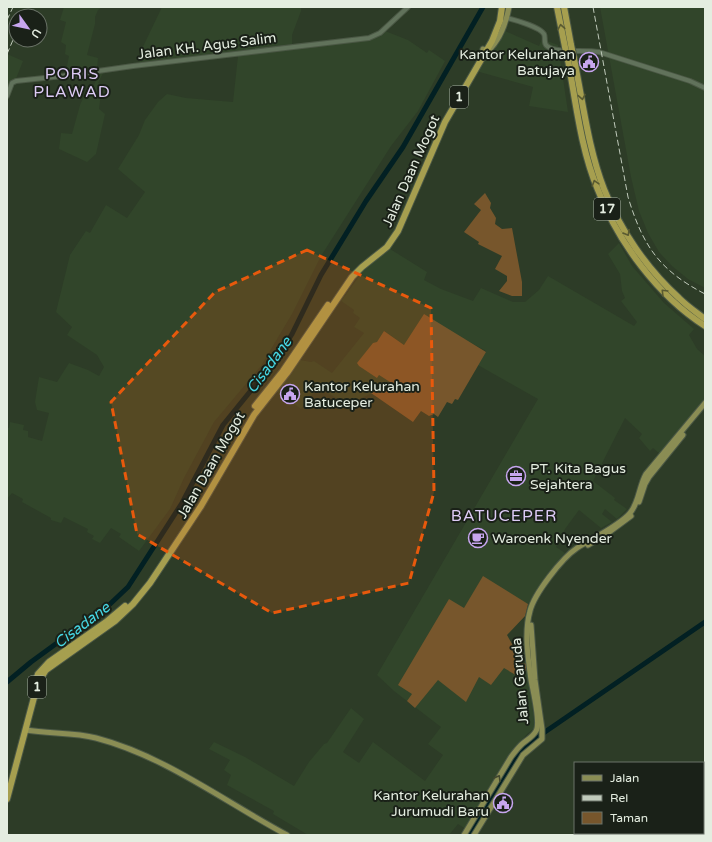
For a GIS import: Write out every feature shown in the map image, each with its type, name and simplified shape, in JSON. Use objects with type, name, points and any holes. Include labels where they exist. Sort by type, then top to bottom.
[{"type":"highway","name":"Jalan Daan Mogot","points":[[492,41],[497,7]]},
{"type":"highway","name":"Jalan Daan Mogot","points":[[7,799],[36,690],[43,674],[55,663],[114,619],[140,595],[159,572],[202,506],[254,414],[287,373],[352,277],[391,242],[399,229],[442,121],[492,41],[500,21],[502,7]]},
{"type":"highway","name":"17","points":[[558,7],[592,152],[604,189],[634,246],[657,276],[679,298],[705,319]]},
{"type":"highway","name":"17","points":[[564,7],[568,46]]},
{"type":"highway","name":"17","points":[[571,60],[586,154],[598,190],[611,219],[629,249],[652,280],[675,303],[705,326]]},
{"type":"highway","name":"Jalan Daan Mogot","points":[[7,785],[38,674],[50,662],[114,619]]},
{"type":"main road","points":[[492,41],[504,28],[509,7]]},
{"type":"main road","name":"Jalan Garuda","points":[[681,435],[705,403]]},
{"type":"main road","name":"Jalan Garuda","points":[[474,835],[511,757],[520,746],[534,734],[538,726],[530,674],[528,636],[528,620],[533,600],[575,549],[629,514],[634,507],[641,482],[646,474],[705,408]]},
{"type":"main road","name":"Jalan Garuda","points":[[464,835],[523,755],[541,740],[542,734],[535,680],[531,629],[532,612],[536,601],[574,554],[632,516],[637,508],[645,484],[673,444]]},
{"type":"main road","points":[[26,730],[92,737],[118,745],[149,758],[182,775],[287,835]]},
{"type":"street","name":"Jalan KH. Agus Salim","points":[[7,96],[14,81],[369,38],[380,33],[408,7]]},
{"type":"street","points":[[507,18],[542,32],[545,36],[544,42],[547,46],[560,52],[589,50],[599,52],[690,81],[705,88]]},
{"type":"highlighted area","points":[[307,250],[431,308],[434,492],[409,583],[272,613],[137,534],[111,402],[215,292]]},
{"type":"shaded area","points":[[64,7],[102,7],[98,10],[95,17],[95,24],[87,55],[98,58],[97,68],[66,71],[69,56],[65,54],[66,45],[61,42],[66,22],[60,20]]},
{"type":"shaded area","points":[[162,7],[301,7],[301,11],[292,35],[292,44],[140,65],[139,55]]},
{"type":"shaded area","points":[[600,7],[705,7],[705,288],[688,279],[672,266],[659,252],[648,233],[639,211],[631,177]]},
{"type":"shaded area","points":[[385,31],[408,40],[427,53],[429,50],[445,61],[418,111],[391,146],[321,256],[292,314],[261,366],[214,422],[184,478],[170,509],[139,551],[119,537],[121,534],[111,528],[100,543],[92,539],[94,536],[87,532],[88,529],[64,517],[61,523],[51,520],[51,518],[22,502],[23,499],[12,493],[7,499],[7,428],[9,428],[10,422],[24,425],[23,430],[28,431],[28,437],[42,441],[49,413],[37,410],[35,402],[39,377],[57,382],[69,363],[99,376],[104,367],[97,355],[67,335],[72,327],[56,312],[70,255],[86,231],[90,233],[106,205],[127,218],[145,192],[118,169],[139,135],[145,120],[158,102],[167,94],[186,98],[233,102],[238,56],[292,47],[371,39],[381,36],[381,34]]},
{"type":"shaded area","points":[[505,31],[539,46],[542,39],[558,45],[568,112],[529,106],[533,87],[476,71]]},
{"type":"shaded area","points":[[7,54],[23,61],[15,81],[7,95]]},
{"type":"shaded area","points":[[104,71],[98,83],[102,85],[99,109],[105,114],[96,154],[87,162],[59,149],[61,133],[72,134],[80,105],[88,87],[93,88],[99,72]]},
{"type":"shaded area","points":[[619,243],[632,266],[664,303],[694,329],[689,335],[697,349],[705,356],[705,398],[660,454],[653,448],[650,451],[639,438],[642,434],[625,418],[593,481],[615,498],[614,500],[627,509],[617,519],[605,509],[602,514],[612,522],[601,528],[579,510],[565,529],[556,547],[565,553],[549,572],[528,604],[525,616],[507,635],[523,664],[527,663],[535,728],[527,734],[513,750],[466,829],[458,824],[449,835],[308,835],[273,814],[274,811],[227,785],[231,775],[224,770],[230,760],[209,749],[214,742],[245,757],[294,786],[309,762],[324,744],[327,743],[351,708],[364,719],[343,752],[359,763],[373,742],[425,781],[443,755],[428,744],[441,727],[394,691],[377,675],[538,399],[478,365],[486,351],[464,339],[404,345],[384,331],[377,378],[379,375],[391,382],[389,385],[347,405],[318,387],[301,409],[276,391],[300,360],[311,362],[314,361],[332,373],[364,333],[354,327],[360,318],[353,313],[354,310],[341,301],[363,271],[390,249],[427,272],[424,280],[441,289],[473,301],[481,288],[513,302],[525,302],[539,290],[548,276],[634,326],[637,322],[621,301],[625,298],[622,291],[620,274],[608,254]]},
{"type":"green space","points":[[485,193],[491,203],[490,208],[496,218],[495,224],[502,229],[512,228],[522,282],[522,296],[512,296],[499,291],[507,281],[507,276],[495,269],[502,256],[478,244],[479,242],[464,232],[481,210],[474,204]]},
{"type":"green space","points":[[424,314],[486,352],[458,400],[455,399],[452,404],[447,402],[438,417],[434,414],[429,416],[421,411],[413,422],[371,393],[389,385],[390,382],[379,375],[377,378],[357,363],[373,343],[377,342],[384,331],[404,345]]},
{"type":"green space","points":[[483,576],[528,604],[525,616],[507,635],[523,664],[527,663],[528,670],[523,671],[519,677],[504,668],[491,685],[479,677],[466,702],[438,680],[415,708],[407,701],[412,694],[398,685],[449,599],[464,608]]},
{"type":"waterway","name":"Cisadane","points":[[7,682],[31,662],[109,605],[128,587],[182,503],[223,425],[274,362],[292,334],[321,275],[366,201],[403,147],[483,7]]},
{"type":"waterway","points":[[469,835],[519,752],[526,745],[705,622]]},
{"type":"railway","points":[[7,20],[13,7]]},
{"type":"railway","points":[[593,7],[628,197],[634,214],[647,243],[664,266],[689,285],[705,294]]},
{"type":"railway","points":[[7,54],[10,48]]},
{"type":"place","name":"Kantor Kelurahan Batujaya","points":[[589,62]]},
{"type":"place","name":"Kantor Kelurahan Batuceper","points":[[290,394]]},
{"type":"place","name":"PT. Kita Bagus Sejahtera","points":[[516,476]]},
{"type":"place","name":"Waroenk Nyender","points":[[478,538]]},
{"type":"place","name":"Kantor Kelurahan Jurumudi Baru","points":[[503,803]]},
{"type":"district","name":"PORIS PLAWAD","points":[[72,83]]},
{"type":"district","name":"BATUCEPER","points":[[504,516]]}]
